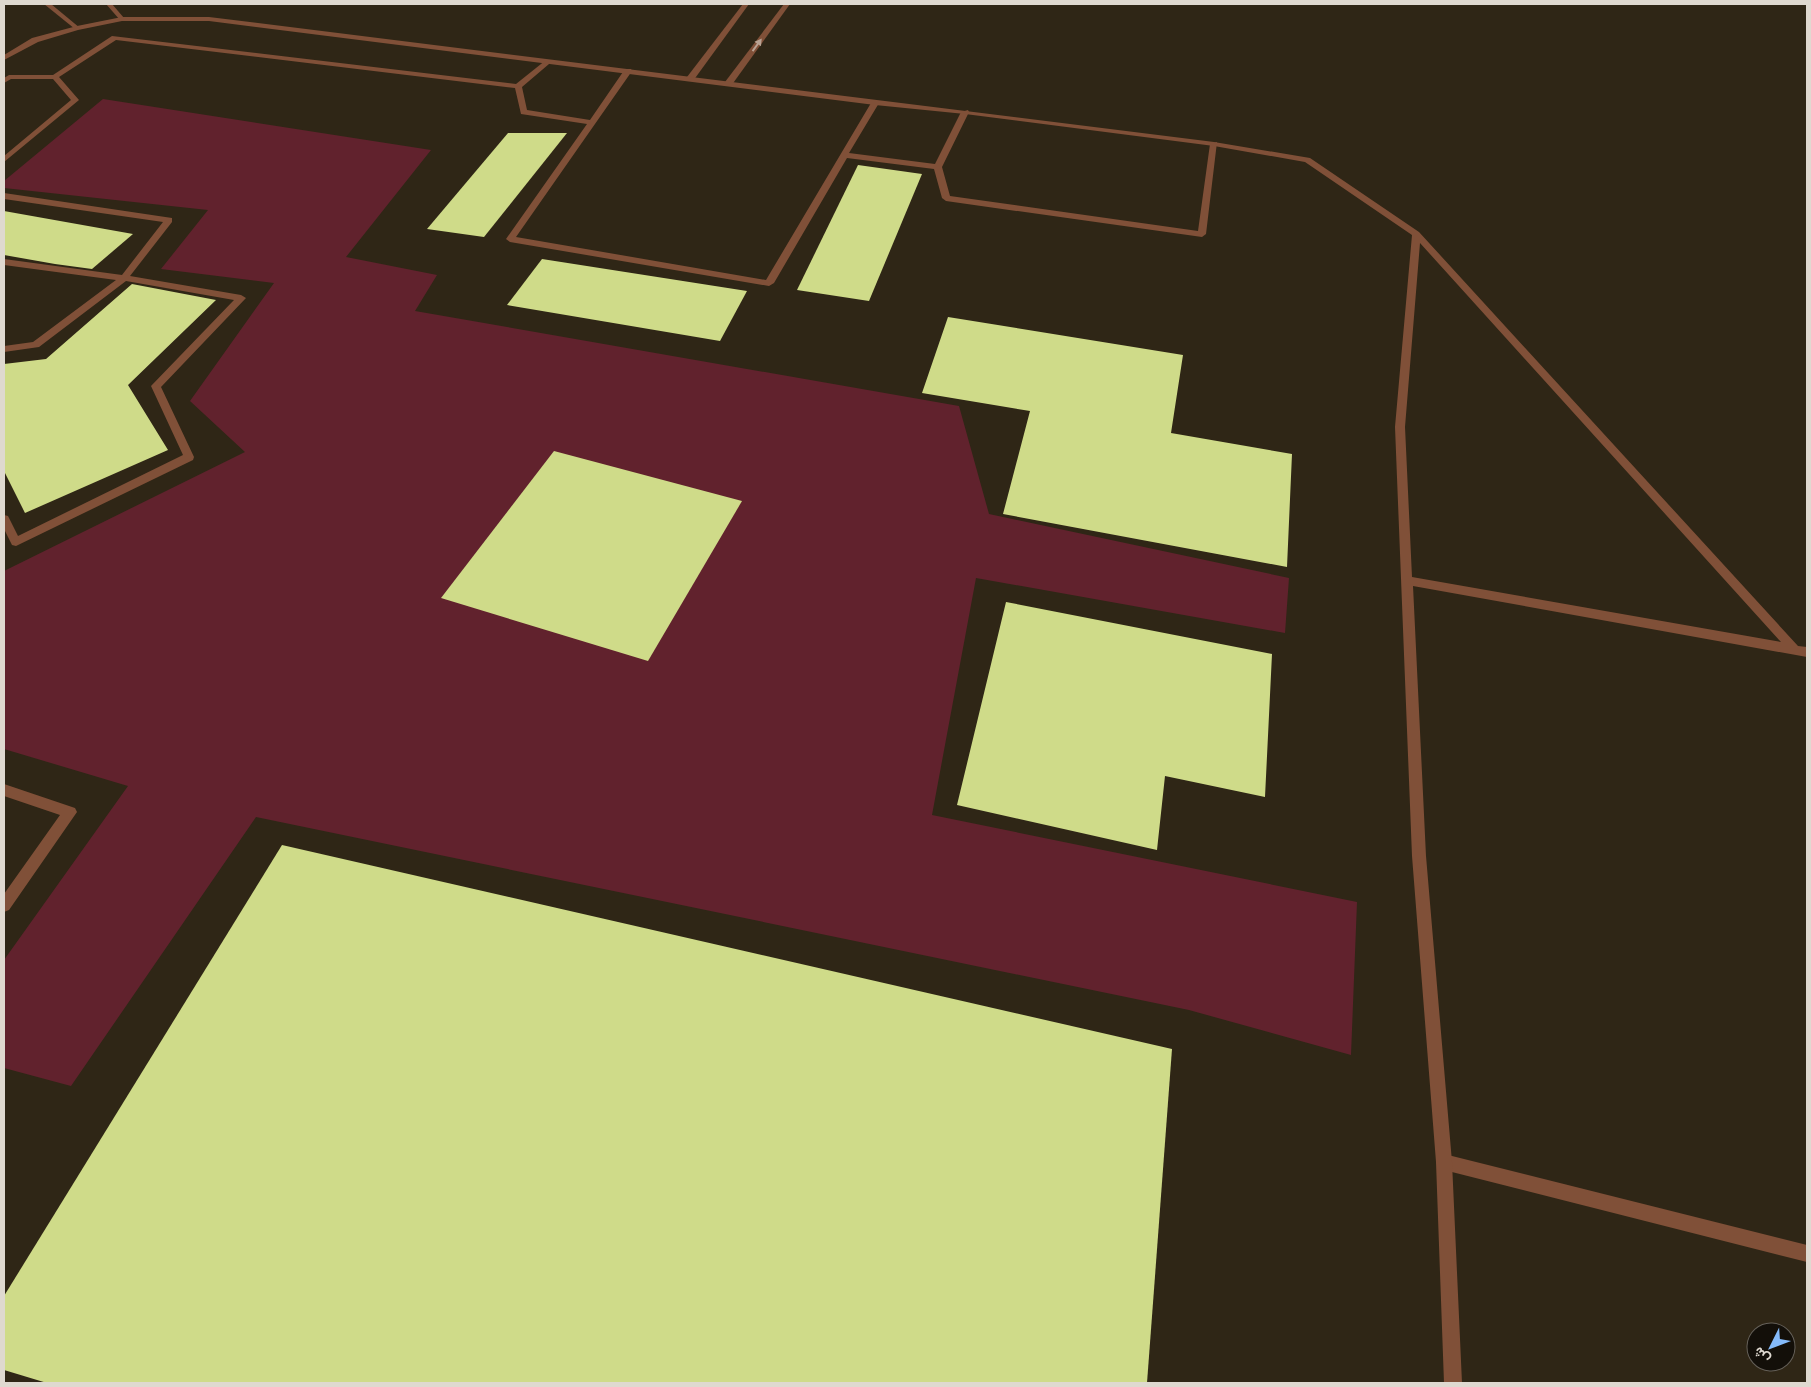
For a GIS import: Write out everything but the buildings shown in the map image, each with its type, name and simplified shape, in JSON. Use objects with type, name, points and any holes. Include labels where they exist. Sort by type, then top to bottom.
[{"type":"street","points":[[47,4],[77,28]]},
{"type":"street","points":[[109,4],[122,19]]},
{"type":"street","points":[[690,79],[746,4]]},
{"type":"street","points":[[728,84],[787,4]]},
{"type":"street","points":[[4,58],[35,40],[77,28],[122,19],[209,19],[876,103],[966,112],[1214,144],[1307,160],[1416,234],[1801,651]]},
{"type":"street","points":[[4,80],[10,77],[55,77],[115,38],[518,86],[546,62]]},
{"type":"street","points":[[628,71],[510,240],[770,283],[876,103]]},
{"type":"street","points":[[4,160],[75,100],[55,77]]},
{"type":"street","points":[[518,86],[524,112],[591,122]]},
{"type":"street","points":[[966,112],[938,167],[946,198],[1202,234],[1214,144]]},
{"type":"street","points":[[844,155],[938,167]]},
{"type":"street","points":[[4,196],[169,220],[124,278],[36,346],[4,349]]},
{"type":"street","points":[[1416,234],[1400,428],[1419,856],[1444,1162],[1452,1383]]},
{"type":"street","points":[[4,262],[124,278],[241,298],[156,386],[190,457],[16,542],[4,519]]},
{"type":"street","points":[[1406,580],[1801,651]]},
{"type":"street","points":[[4,790],[70,812],[4,905]]},
{"type":"street","points":[[1444,1162],[1807,1254]]},
{"type":"shaded area","points":[[103,99],[431,150],[346,257],[437,275],[415,311],[959,406],[989,514],[1289,578],[1285,633],[976,578],[932,815],[1357,902],[1351,1055],[1189,1010],[256,817],[71,1086],[4,1068],[4,960],[128,786],[4,749],[4,571],[245,452],[190,401],[274,283],[161,269],[208,210],[4,188],[4,181]]}]
